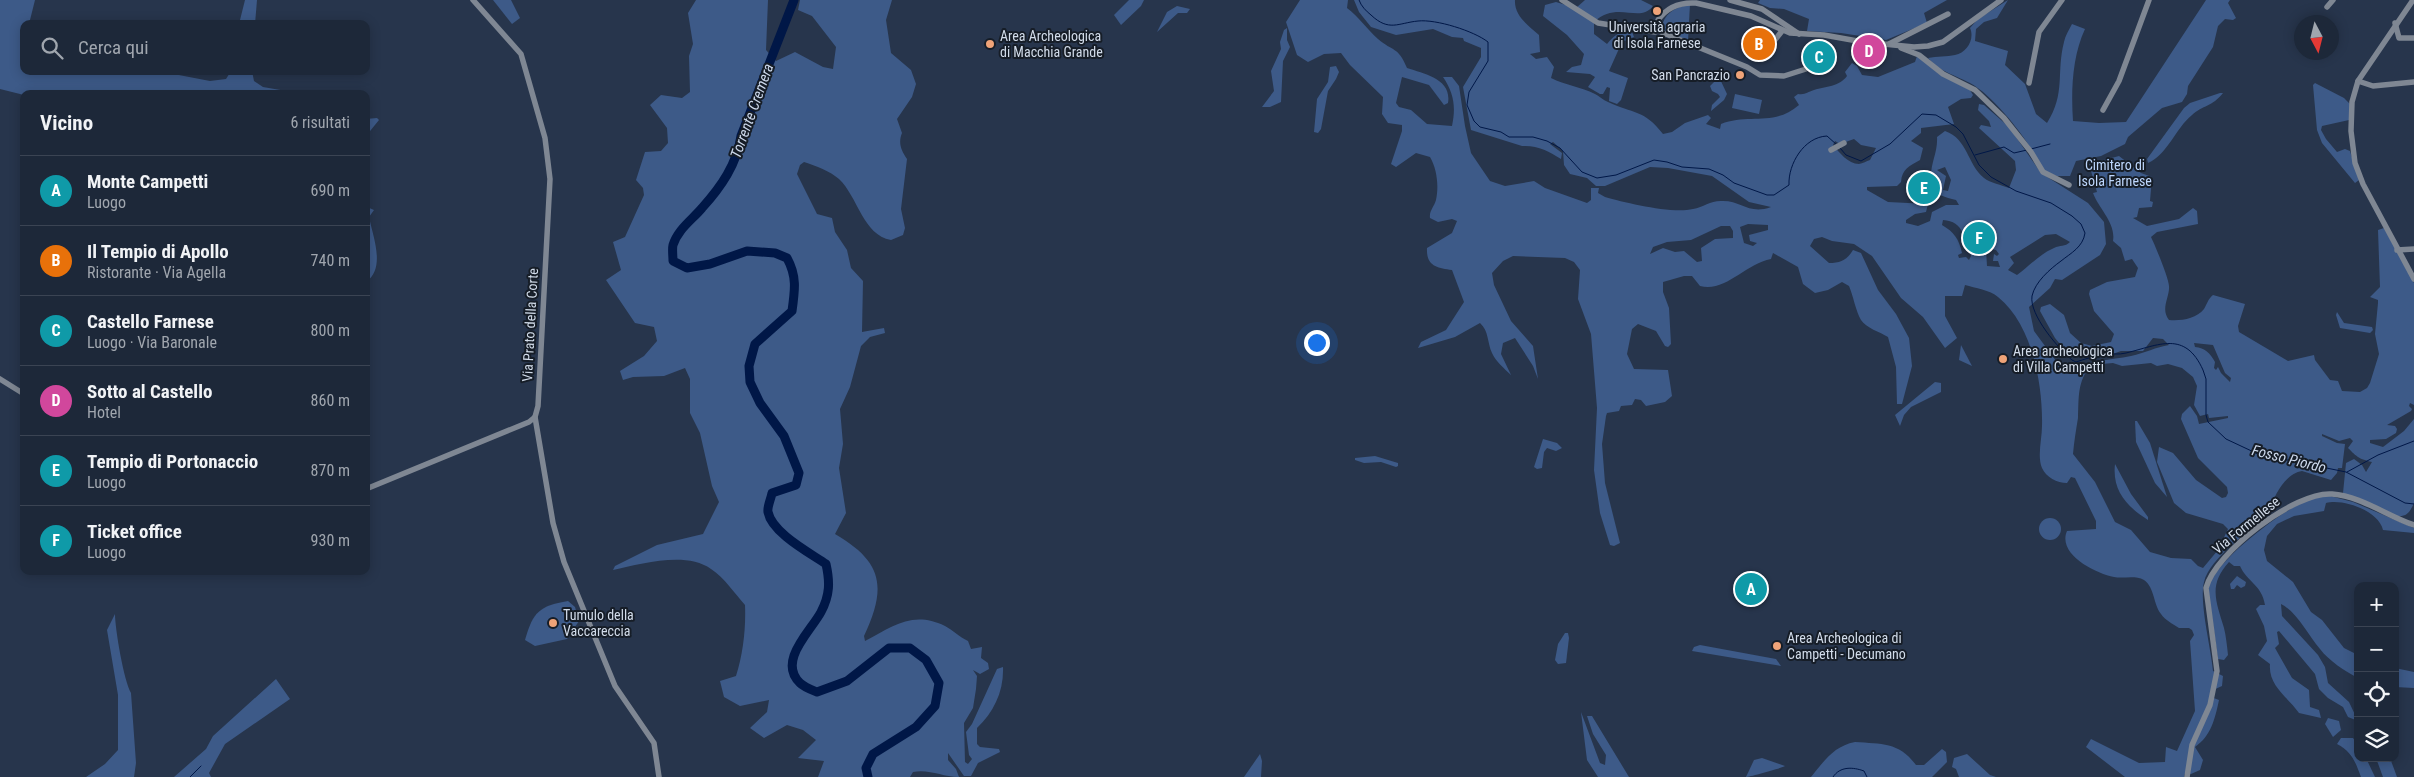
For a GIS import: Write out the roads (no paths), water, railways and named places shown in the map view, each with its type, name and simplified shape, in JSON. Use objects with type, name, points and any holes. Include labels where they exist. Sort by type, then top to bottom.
[{"type":"street","name":"Via Prato della Corte","points":[[473,0],[520,54],[545,138],[550,179],[538,406],[535,417],[553,523],[564,562],[615,686],[654,743],[659,777]]},
{"type":"street","points":[[1562,0],[1598,22],[1655,32]]},
{"type":"street","points":[[1730,0],[1762,9],[1799,34]]},
{"type":"street","points":[[1806,69],[1784,76],[1760,75],[1747,67],[1661,32],[1657,26],[1659,18],[1669,8],[1679,4],[1696,3],[1750,16],[1782,30],[1799,34],[1923,46],[1942,42],[2001,0]]},
{"type":"street","points":[[2029,83],[2039,32],[2062,0]]},
{"type":"street","points":[[2103,110],[2119,82],[2149,0]]},
{"type":"street","points":[[2327,7],[2333,0]]},
{"type":"street","points":[[2413,0],[2358,81],[2352,102],[2351,145],[2363,184],[2413,278]]},
{"type":"street","points":[[1891,44],[1948,14]]},
{"type":"street","points":[[2396,23],[2399,38],[2414,38]]},
{"type":"street","points":[[1762,56],[1782,30]]},
{"type":"street","points":[[1891,44],[1894,47],[1920,55],[1943,74],[1976,90],[2004,118],[2026,145],[2042,172],[2069,185]]},
{"type":"street","points":[[2358,81],[2373,86],[2414,82]]},
{"type":"street","points":[[1833,149],[1843,144]]},
{"type":"street","points":[[2397,250],[2414,249]]},
{"type":"street","points":[[0,379],[20,392]]},
{"type":"street","points":[[370,486],[529,422],[535,417]]},
{"type":"street","name":"Via Formellese","points":[[2187,777],[2192,745],[2210,705],[2214,691],[2216,656],[2206,588],[2208,579],[2221,559],[2281,510],[2319,494],[2346,497],[2414,525]]},
{"type":"waterway","name":"Torrente Cremera","points":[[794,0],[741,136],[732,166],[716,192],[678,234],[673,245],[673,261],[687,268],[710,264],[747,251],[775,253],[787,258],[790,265],[794,283],[792,311],[755,344],[749,366],[750,382],[760,403],[784,436],[799,473],[796,485],[772,493],[768,512],[771,520],[784,535],[826,564],[829,583],[826,600],[821,612],[798,646],[794,656],[792,665],[794,674],[800,683],[817,692],[847,681],[889,648],[910,648],[926,660],[939,683],[935,706],[916,727],[873,754],[866,768],[868,777]]},
{"type":"waterway","name":"Fosso Piordo","points":[[1359,0],[1367,12],[1377,20],[1389,25],[1418,21],[1435,22],[1464,30],[1488,42],[1488,61],[1469,92],[1467,105],[1474,121],[1480,127],[1501,132],[1509,137],[1533,137],[1547,141],[1560,148],[1582,172],[1597,178],[1616,175],[1654,160],[1682,167],[1709,169],[1723,175],[1734,183],[1767,195],[1774,195],[1789,185],[1791,169],[1799,153],[1811,141],[1827,136],[1837,145]]},
{"type":"waterway","name":"Fosso Piordo","points":[[1840,148],[1846,155],[1861,161],[1890,144],[1922,114],[1936,115],[1956,127],[1963,134],[1979,165],[1991,177],[2016,191],[2051,203],[2081,224],[2085,233],[2082,242],[2044,276],[2036,286],[2032,296],[2032,304],[2040,322],[2053,340],[2072,360],[2076,362],[2100,355],[2123,354],[2160,344],[2179,345],[2188,349],[2196,357],[2203,370],[2206,379],[2206,415],[2208,422],[2226,439],[2258,454],[2346,472],[2405,503],[2414,504]]},
{"type":"waterway","points":[[2031,149],[2050,144]]},
{"type":"waterway","points":[[1975,155],[2004,147],[2014,153],[2027,150]]},
{"type":"waterway","points":[[2347,472],[2378,455],[2414,441]]},
{"type":"waterway","points":[[190,777],[201,766]]},
{"type":"waterway","name":"Torrente Cremera","points":[[1833,777],[1839,771],[1851,768],[1864,771],[1867,777]]},
{"type":"place","name":"Università agraria di Isola Farnese","points":[[1657,11]]},
{"type":"place","name":"Area Archeologica di Macchia Grande","points":[[990,44]]},
{"type":"place","name":"Il Tempio di Apollo","points":[[1759,44]]},
{"type":"place","name":"Sotto al Castello","points":[[1869,51]]},
{"type":"place","name":"Castello Farnese","points":[[1819,57]]},
{"type":"place","name":"San Pancrazio","points":[[1740,75]]},
{"type":"place","name":"Tempio di Portonaccio","points":[[1924,188]]},
{"type":"place","name":"Ticket office","points":[[1979,238]]},
{"type":"place","name":"Area archeologica di Villa Campetti","points":[[2003,359]]},
{"type":"place","name":"Monte Campetti","points":[[1751,589]]},
{"type":"place","name":"Tumulo della Vaccareccia","points":[[553,623]]},
{"type":"place","name":"Area Archeologica di Campetti - Decumano","points":[[1777,646]]},
{"type":"park label","name":"Cimitero di Isola Farnese","points":[[2115,174]]}]
